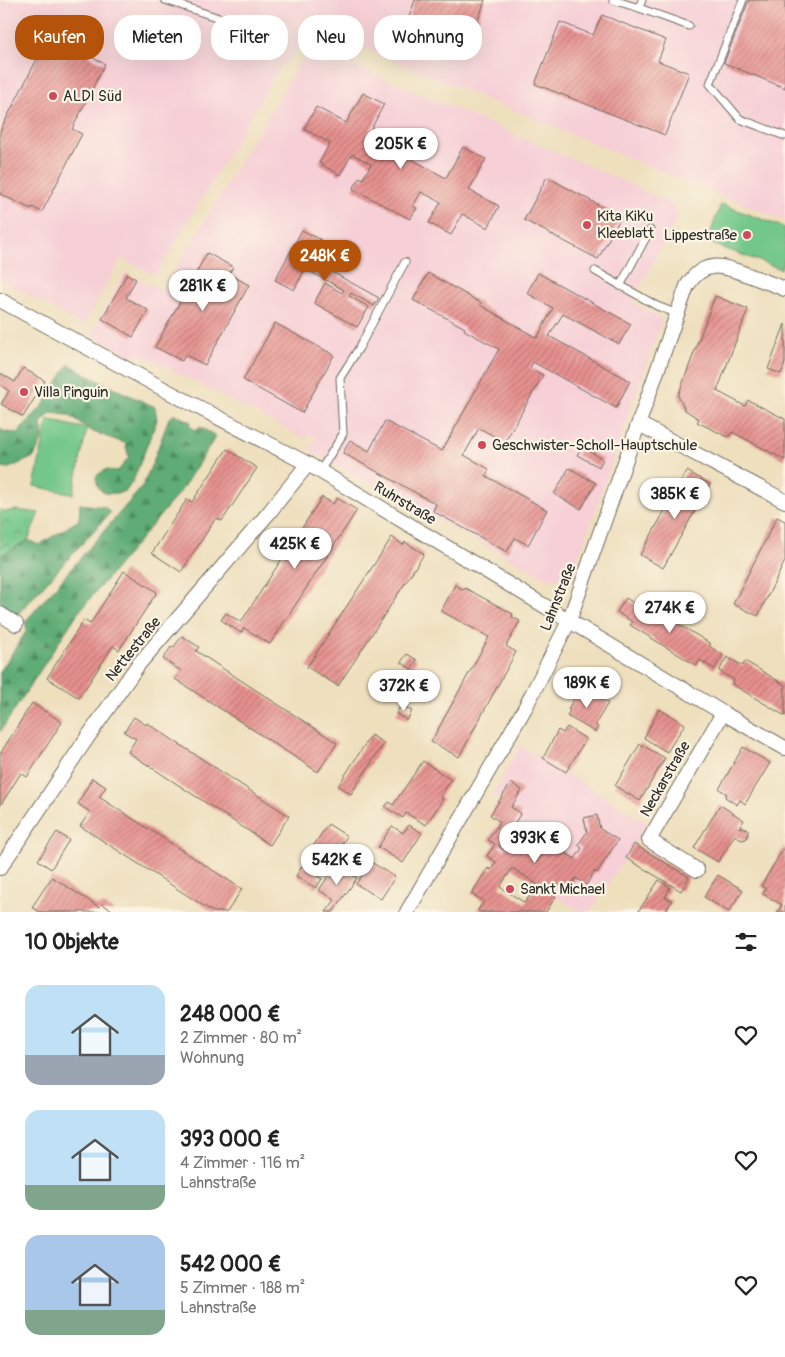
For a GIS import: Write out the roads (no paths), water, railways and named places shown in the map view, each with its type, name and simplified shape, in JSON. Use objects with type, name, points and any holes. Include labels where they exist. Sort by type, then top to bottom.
[{"type":"street","name":"Lahnstraße","points":[[407,912],[510,734],[569,620],[687,286],[696,275],[708,268],[722,266],[785,289]]},
{"type":"street","name":"Ruhrstraße","points":[[0,300],[308,464],[785,748]]},
{"type":"street","points":[[639,424],[785,501]]},
{"type":"street","name":"Nettestraße","points":[[0,868],[138,665],[267,515],[308,464]]},
{"type":"street","points":[[0,614],[16,624]]},
{"type":"street","name":"Neckarstraße","points":[[697,870],[649,840],[723,712]]},
{"type":"lane","points":[[164,0],[211,16]]},
{"type":"lane","points":[[613,0],[689,26]]},
{"type":"lane","points":[[639,8],[642,0]]},
{"type":"lane","points":[[743,0],[710,84],[740,119],[785,136]]},
{"type":"lane","points":[[620,286],[650,230]]},
{"type":"lane","points":[[320,471],[343,434],[340,378],[359,348],[405,262]]},
{"type":"lane","points":[[595,272],[657,306],[678,314]]},
{"type":"place","name":"ALDI Süd","points":[[53,96]]},
{"type":"place","name":"Kita KiKu Kleeblatt","points":[[587,225]]},
{"type":"place","name":"Lippestraße","points":[[747,235]]},
{"type":"place","name":"Villa Pinguin","points":[[24,392]]},
{"type":"place","name":"Geschwister-Scholl-Hauptschule","points":[[482,445]]},
{"type":"place","name":"Sankt Michael","points":[[510,889]]}]
